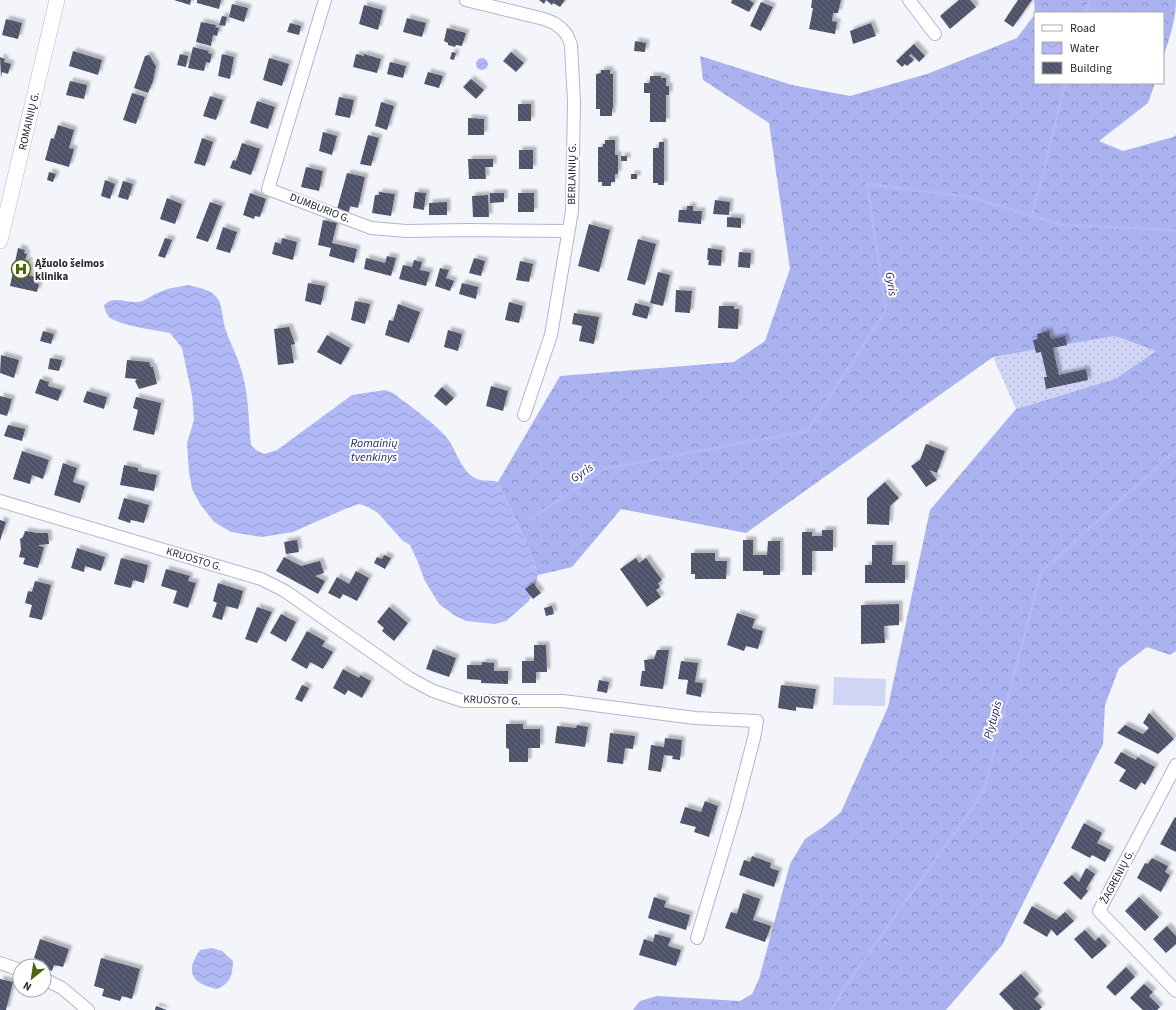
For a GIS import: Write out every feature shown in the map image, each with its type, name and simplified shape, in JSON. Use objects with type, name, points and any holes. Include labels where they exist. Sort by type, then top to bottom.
[{"type":"main road","name":"ROMAINIŲ G.","points":[[0,242],[57,0]]},
{"type":"street","name":"DUMBURIO G.","points":[[325,0],[268,188],[371,228],[406,231],[568,231]]},
{"type":"street","points":[[909,0],[935,34]]},
{"type":"street","name":"BERLAINIŲ G.","points":[[473,1],[544,19],[554,23],[567,35],[571,45],[574,102],[572,211],[551,335],[524,416]]},
{"type":"street","name":"KRUOSTO G.","points":[[0,501],[261,579],[285,590],[409,678],[433,691],[463,701],[563,701],[695,718],[756,721],[754,738],[735,811],[697,938]]},
{"type":"street","name":"ŽAGRENIŲ G.","points":[[1176,765],[1099,911],[1176,991]]},
{"type":"street","points":[[0,963],[12,967]]},
{"type":"street","points":[[52,983],[62,988],[88,1010]]},
{"type":"shaded area","points":[[1115,336],[1156,351],[1115,379],[1016,409],[993,357]]},
{"type":"shaded area","points":[[834,677],[886,679],[885,706],[833,705]]},
{"type":"green space","points":[[1034,0],[1176,0],[1170,37],[1164,55],[1164,12],[1035,12]]},
{"type":"green space","points":[[1034,15],[1034,84],[1155,84],[1148,103],[1099,141],[1123,151],[1176,135],[1176,651],[1170,655],[1147,647],[1119,668],[1105,705],[1103,744],[1002,945],[946,1010],[633,1010],[640,1001],[657,996],[740,1001],[752,994],[759,979],[790,864],[805,839],[823,827],[841,812],[888,707],[930,510],[1016,409],[1115,379],[1156,351],[1115,336],[993,357],[746,533],[621,509],[572,567],[538,575],[532,556],[498,482],[560,376],[734,362],[765,341],[790,269],[769,123],[703,80],[700,56],[792,85],[850,96],[927,74],[1017,38]]},
{"type":"water","points":[[482,58],[486,60],[488,64],[486,68],[482,70],[478,68],[476,64],[478,60]]},
{"type":"water","name":"Romainių tvenkinys","points":[[188,285],[209,291],[218,299],[228,338],[243,375],[247,395],[251,445],[256,450],[264,454],[277,450],[352,395],[385,390],[393,393],[432,423],[446,436],[464,468],[472,476],[479,480],[498,482],[532,556],[538,575],[529,601],[506,621],[495,624],[466,621],[454,615],[439,604],[425,581],[410,545],[403,541],[378,513],[359,504],[293,532],[262,537],[231,532],[214,522],[200,504],[192,489],[187,443],[194,420],[192,395],[182,348],[170,333],[121,323],[114,320],[108,316],[104,306],[115,300],[137,302],[166,290]]},
{"type":"water","points":[[212,948],[222,951],[233,961],[230,978],[225,984],[217,989],[200,983],[196,980],[192,973],[193,963],[200,950]]},
{"type":"building","points":[[174,0],[191,0],[190,5]]},
{"type":"building","points":[[197,0],[221,0],[219,9],[197,3]]},
{"type":"building","points":[[539,0],[546,0],[544,4]]},
{"type":"building","points":[[546,0],[565,0],[560,7],[553,3],[552,5]]},
{"type":"building","points":[[732,0],[749,0],[754,3],[749,12],[731,3]]},
{"type":"building","points":[[812,0],[841,0],[838,13],[833,13],[832,21],[837,22],[835,34],[809,29],[813,8],[811,8]]},
{"type":"building","points":[[959,0],[970,0],[976,7],[950,29],[940,16]]},
{"type":"building","points":[[1018,0],[1032,0],[1013,27],[1004,21]]},
{"type":"building","points":[[761,2],[773,7],[761,31],[750,26]]},
{"type":"building","points":[[232,4],[248,8],[244,22],[229,17]]},
{"type":"building","points":[[364,5],[383,10],[378,30],[359,24]]},
{"type":"building","points":[[222,16],[227,17],[225,26],[219,25]]},
{"type":"building","points":[[407,18],[426,23],[422,37],[403,32]]},
{"type":"building","points":[[6,19],[22,23],[18,39],[2,35]]},
{"type":"building","points":[[201,22],[216,25],[215,27],[219,28],[217,36],[213,35],[211,46],[196,42]]},
{"type":"building","points":[[290,23],[301,26],[299,35],[287,32]]},
{"type":"building","points":[[871,23],[876,36],[853,44],[850,31]]},
{"type":"building","points":[[447,28],[466,33],[462,46],[456,45],[455,47],[448,45],[448,43],[444,41]]},
{"type":"building","points":[[635,41],[646,43],[645,52],[634,51]]},
{"type":"building","points":[[914,44],[925,56],[919,62],[911,54],[909,55],[914,60],[907,66],[905,64],[902,67],[896,61]]},
{"type":"building","points":[[193,47],[209,51],[208,53],[212,54],[210,63],[206,62],[204,71],[188,68]]},
{"type":"building","points":[[73,51],[102,60],[98,75],[69,66]]},
{"type":"building","points":[[452,52],[456,53],[454,60],[450,59]]},
{"type":"building","points":[[511,52],[524,63],[516,72],[503,61]]},
{"type":"building","points":[[180,54],[188,56],[186,67],[177,65]]},
{"type":"building","points":[[222,54],[234,57],[230,79],[218,76]]},
{"type":"building","points":[[356,54],[364,56],[364,54],[381,59],[377,73],[353,67]]},
{"type":"building","points":[[149,55],[156,66],[153,81],[148,93],[134,88],[145,56]]},
{"type":"building","points":[[0,57],[5,59],[4,62],[11,64],[8,74],[2,72],[1,78]]},
{"type":"building","points":[[269,58],[289,64],[282,86],[263,80]]},
{"type":"building","points":[[390,62],[406,66],[403,78],[387,74]]},
{"type":"building","points":[[601,70],[610,70],[610,74],[613,74],[612,116],[600,116],[600,109],[596,109],[596,74],[601,73]]},
{"type":"building","points":[[428,72],[443,76],[439,88],[424,84]]},
{"type":"building","points":[[650,76],[661,76],[661,78],[666,78],[666,86],[669,86],[669,95],[666,95],[666,122],[650,122],[650,93],[644,93],[644,83],[650,83]]},
{"type":"building","points":[[471,79],[484,90],[476,99],[463,87]]},
{"type":"building","points":[[70,81],[87,85],[84,99],[66,95]]},
{"type":"building","points":[[132,93],[145,97],[136,124],[123,120]]},
{"type":"building","points":[[210,96],[223,100],[216,120],[203,116]]},
{"type":"building","points":[[339,97],[354,100],[350,118],[335,115]]},
{"type":"building","points":[[257,101],[275,107],[268,129],[250,123]]},
{"type":"building","points":[[381,102],[394,106],[387,130],[375,126]]},
{"type":"building","points":[[518,104],[531,104],[531,121],[518,121]]},
{"type":"building","points":[[468,118],[484,119],[484,135],[468,135]]},
{"type":"building","points":[[58,125],[74,130],[69,148],[74,149],[69,167],[45,160],[51,138],[54,139]]},
{"type":"building","points":[[323,132],[337,136],[332,155],[319,151]]},
{"type":"building","points":[[368,135],[379,138],[371,166],[360,164]]},
{"type":"building","points":[[202,138],[213,142],[205,166],[194,163]]},
{"type":"building","points":[[605,140],[615,140],[615,155],[618,155],[618,174],[615,174],[615,182],[611,182],[611,186],[602,186],[602,182],[598,182],[598,147],[603,147]]},
{"type":"building","points":[[659,142],[664,142],[664,185],[653,183],[653,148],[659,148]]},
{"type":"building","points":[[242,143],[260,149],[251,175],[230,168],[233,160],[236,161]]},
{"type":"building","points":[[519,150],[533,150],[533,169],[519,169]]},
{"type":"building","points":[[621,156],[627,156],[627,161],[621,161]]},
{"type":"building","points":[[468,159],[493,159],[493,167],[485,167],[486,179],[469,179]]},
{"type":"building","points":[[306,167],[323,171],[319,191],[301,187]]},
{"type":"building","points":[[49,172],[56,174],[53,182],[47,180]]},
{"type":"building","points":[[347,173],[365,177],[358,208],[350,206],[349,212],[337,209]]},
{"type":"building","points":[[631,174],[637,174],[637,179],[631,179]]},
{"type":"building","points":[[105,180],[115,184],[110,199],[101,196]]},
{"type":"building","points":[[123,181],[133,184],[128,200],[118,197]]},
{"type":"building","points":[[379,192],[395,194],[391,216],[372,213],[375,195],[379,195]]},
{"type":"building","points":[[415,192],[426,193],[424,210],[413,208]]},
{"type":"building","points":[[250,193],[266,199],[260,217],[255,216],[254,219],[243,215]]},
{"type":"building","points":[[490,193],[504,193],[504,202],[490,203]]},
{"type":"building","points":[[518,193],[534,193],[534,212],[518,212]]},
{"type":"building","points":[[488,195],[489,217],[473,217],[472,196]]},
{"type":"building","points":[[167,198],[182,204],[175,224],[160,219]]},
{"type":"building","points":[[715,200],[730,202],[729,215],[713,214]]},
{"type":"building","points":[[210,202],[222,206],[208,242],[196,238]]},
{"type":"building","points":[[447,202],[447,215],[429,215],[429,203]]},
{"type":"building","points":[[687,206],[693,206],[693,211],[702,211],[701,224],[678,222],[679,210],[687,210]]},
{"type":"building","points":[[727,217],[741,218],[741,228],[727,227]]},
{"type":"building","points":[[323,220],[337,223],[332,243],[357,249],[354,263],[329,256],[331,248],[318,245]]},
{"type":"building","points":[[589,224],[610,230],[599,272],[578,266]]},
{"type":"building","points":[[223,227],[237,232],[230,253],[216,249]]},
{"type":"building","points":[[165,238],[172,240],[165,258],[158,256]]},
{"type":"building","points":[[282,238],[297,242],[293,260],[272,254],[275,242],[281,244]]},
{"type":"building","points":[[638,239],[656,244],[645,285],[627,280]]},
{"type":"building","points":[[18,248],[25,250],[24,253],[27,254],[25,260],[29,261],[28,266],[31,267],[29,275],[35,277],[34,283],[39,284],[37,292],[10,286]]},
{"type":"building","points":[[708,248],[722,250],[721,266],[708,265]]},
{"type":"building","points":[[739,252],[751,253],[750,268],[738,267]]},
{"type":"building","points":[[387,256],[396,258],[391,276],[364,269],[366,258],[385,263]]},
{"type":"building","points":[[474,258],[485,261],[481,276],[469,273]]},
{"type":"building","points":[[414,260],[422,262],[420,270],[430,272],[426,286],[399,279],[403,265],[412,267]]},
{"type":"building","points":[[520,261],[533,264],[529,282],[516,280]]},
{"type":"building","points":[[440,268],[449,270],[446,278],[454,281],[450,291],[435,286]]},
{"type":"building","points":[[658,272],[670,275],[663,306],[650,303]]},
{"type":"building","points":[[308,283],[325,286],[321,305],[305,301]]},
{"type":"building","points":[[462,283],[478,287],[476,299],[459,294]]},
{"type":"building","points":[[676,290],[692,291],[690,313],[675,312]]},
{"type":"building","points":[[355,301],[370,304],[365,324],[351,320]]},
{"type":"building","points":[[509,302],[523,306],[519,323],[505,320]]},
{"type":"building","points":[[635,303],[650,307],[647,319],[632,315]]},
{"type":"building","points":[[398,304],[420,312],[409,343],[385,335],[389,320],[393,321]]},
{"type":"building","points":[[719,306],[734,306],[734,309],[739,309],[738,329],[718,328]]},
{"type":"building","points":[[574,313],[599,317],[594,344],[579,341],[582,326],[572,324]]},
{"type":"building","points":[[289,327],[295,344],[291,345],[294,363],[278,365],[274,329]]},
{"type":"building","points":[[448,330],[462,334],[458,351],[444,347]]},
{"type":"building","points":[[43,331],[54,334],[51,344],[40,341]]},
{"type":"building","points":[[1049,331],[1051,339],[1065,336],[1067,345],[1053,348],[1059,375],[1086,369],[1088,380],[1046,389],[1044,377],[1047,377],[1041,352],[1036,353],[1033,340],[1038,339],[1037,334]]},
{"type":"building","points":[[327,335],[350,348],[341,365],[317,352]]},
{"type":"building","points":[[1,355],[19,360],[14,378],[0,373]]},
{"type":"building","points":[[50,358],[62,360],[59,371],[48,369]]},
{"type":"building","points":[[127,360],[149,362],[151,367],[153,367],[157,384],[139,389],[135,381],[137,379],[125,378]]},
{"type":"building","points":[[40,379],[49,382],[48,386],[62,390],[58,401],[35,393]]},
{"type":"building","points":[[491,386],[508,391],[503,411],[486,406]]},
{"type":"building","points":[[442,387],[454,398],[446,406],[434,396]]},
{"type":"building","points":[[87,391],[107,397],[104,409],[83,402]]},
{"type":"building","points":[[0,396],[12,399],[7,416],[0,414]]},
{"type":"building","points":[[136,397],[161,403],[154,435],[133,430],[138,410],[133,408]]},
{"type":"building","points":[[8,425],[25,429],[22,441],[4,436]]},
{"type":"building","points":[[926,444],[945,451],[937,473],[929,470],[937,480],[926,487],[911,466],[920,460]]},
{"type":"building","points":[[22,451],[49,460],[43,479],[32,475],[30,484],[13,479]]},
{"type":"building","points":[[63,463],[77,468],[73,482],[85,486],[80,503],[54,495]]},
{"type":"building","points":[[124,465],[138,468],[138,471],[157,475],[154,491],[120,485]]},
{"type":"building","points":[[885,482],[899,498],[890,506],[889,525],[867,524],[867,498]]},
{"type":"building","points":[[124,498],[149,505],[144,523],[131,520],[130,523],[118,519]]},
{"type":"building","points":[[0,520],[6,522],[0,541]]},
{"type":"building","points":[[822,530],[833,530],[833,551],[812,551],[812,575],[802,575],[802,532],[812,532],[812,536],[822,536]]},
{"type":"building","points":[[25,531],[48,533],[49,544],[39,545],[44,547],[38,568],[23,564],[25,558],[19,557],[21,549],[20,539],[23,537]]},
{"type":"building","points":[[297,540],[299,552],[286,554],[284,542]]},
{"type":"building","points":[[743,540],[753,540],[753,555],[767,555],[768,541],[780,541],[780,575],[763,575],[763,571],[743,571]]},
{"type":"building","points":[[872,545],[893,545],[892,565],[905,565],[905,583],[865,583],[865,565],[872,565]]},
{"type":"building","points":[[77,548],[105,557],[101,571],[85,566],[84,572],[71,568]]},
{"type":"building","points":[[691,553],[715,553],[715,561],[727,561],[726,579],[695,579],[695,574],[691,574]]},
{"type":"building","points":[[384,555],[391,558],[385,569],[374,563],[377,557],[382,559]]},
{"type":"building","points":[[284,557],[301,566],[320,561],[324,573],[315,576],[325,581],[318,594],[276,571]]},
{"type":"building","points":[[121,558],[148,565],[144,583],[133,580],[131,588],[114,584]]},
{"type":"building","points":[[636,558],[639,563],[646,558],[662,580],[658,583],[660,587],[656,590],[661,597],[647,607],[620,569]]},
{"type":"building","points":[[166,569],[190,576],[188,581],[196,583],[188,608],[173,603],[177,591],[161,586]]},
{"type":"building","points":[[356,571],[369,578],[357,601],[343,594],[340,599],[328,593],[337,577],[349,584]]},
{"type":"building","points":[[35,581],[51,585],[42,620],[29,617],[32,605],[25,603],[28,591],[32,592]]},
{"type":"building","points":[[218,583],[243,591],[238,609],[226,606],[222,620],[212,617],[217,603],[213,601]]},
{"type":"building","points":[[533,583],[541,593],[533,599],[525,589]]},
{"type":"building","points":[[899,604],[899,625],[884,626],[885,643],[861,644],[861,605]]},
{"type":"building","points":[[552,606],[554,614],[546,616],[544,608]]},
{"type":"building","points":[[257,607],[272,612],[257,643],[245,639]]},
{"type":"building","points":[[389,607],[408,623],[394,641],[382,631],[384,628],[377,622]]},
{"type":"building","points":[[737,613],[755,619],[752,628],[763,631],[758,649],[746,646],[744,651],[727,645]]},
{"type":"building","points":[[281,614],[296,622],[286,642],[270,633]]},
{"type":"building","points":[[307,631],[325,641],[322,646],[333,652],[323,669],[310,662],[307,669],[291,660]]},
{"type":"building","points":[[534,645],[546,645],[547,672],[536,672],[536,683],[522,683],[522,661],[534,661]]},
{"type":"building","points":[[433,649],[456,658],[449,677],[426,669]]},
{"type":"building","points":[[657,650],[669,650],[663,689],[640,686],[642,671],[645,671],[644,660],[654,659]]},
{"type":"building","points":[[681,661],[698,663],[695,682],[703,683],[701,697],[686,694],[688,680],[678,679]]},
{"type":"building","points":[[482,662],[494,663],[494,671],[508,671],[508,684],[481,683],[481,680],[467,679],[467,665],[482,665]]},
{"type":"building","points":[[343,669],[359,678],[360,675],[371,681],[362,698],[348,690],[345,695],[333,688]]},
{"type":"building","points":[[599,680],[609,682],[607,693],[597,691]]},
{"type":"building","points":[[302,685],[309,688],[302,702],[295,699]]},
{"type":"building","points":[[781,685],[816,689],[813,709],[796,707],[796,711],[778,708]]},
{"type":"building","points":[[1149,713],[1174,739],[1158,754],[1117,733],[1125,725],[1143,734],[1149,728],[1143,723]]},
{"type":"building","points":[[506,724],[523,724],[523,729],[540,729],[540,748],[528,748],[528,762],[509,762],[509,749],[506,748]]},
{"type":"building","points":[[577,725],[588,727],[585,747],[555,743],[557,726],[576,728]]},
{"type":"building","points":[[610,733],[635,736],[633,749],[625,748],[623,764],[607,762]]},
{"type":"building","points":[[665,738],[682,740],[680,760],[672,759],[673,756],[664,755],[661,772],[648,770],[651,745],[664,747]]},
{"type":"building","points":[[1121,752],[1136,760],[1137,757],[1155,767],[1145,785],[1141,782],[1136,790],[1119,781],[1126,770],[1114,763]]},
{"type":"building","points":[[705,801],[718,806],[709,837],[694,832],[696,827],[680,823],[685,807],[701,812]]},
{"type":"building","points":[[1175,817],[1176,818],[1176,852],[1160,844]]},
{"type":"building","points":[[1084,823],[1102,833],[1097,843],[1111,850],[1105,862],[1092,855],[1090,858],[1071,848]]},
{"type":"building","points":[[752,856],[771,863],[770,868],[779,871],[774,887],[739,875],[744,860],[750,862]]},
{"type":"building","points":[[1152,858],[1168,866],[1165,872],[1170,875],[1161,892],[1137,878],[1145,863],[1148,864]]},
{"type":"building","points":[[1086,868],[1095,874],[1086,889],[1088,891],[1081,900],[1063,883],[1072,875],[1079,882]]},
{"type":"building","points":[[743,893],[760,899],[753,920],[771,926],[765,942],[725,928],[731,912],[737,914]]},
{"type":"building","points":[[654,897],[666,901],[664,907],[690,915],[686,930],[648,918]]},
{"type":"building","points":[[1139,897],[1159,917],[1145,931],[1125,911]]},
{"type":"building","points":[[1032,906],[1056,920],[1065,912],[1074,921],[1057,936],[1051,929],[1047,937],[1023,923]]},
{"type":"building","points":[[1167,926],[1176,936],[1176,944],[1166,953],[1153,939]]},
{"type":"building","points":[[1085,930],[1095,941],[1099,937],[1107,946],[1092,959],[1074,939]]},
{"type":"building","points":[[655,934],[671,938],[668,946],[681,950],[676,966],[639,955],[644,939],[653,942]]},
{"type":"building","points":[[40,939],[69,949],[63,967],[54,965],[52,971],[52,958],[34,958]]},
{"type":"building","points":[[101,958],[140,969],[132,999],[122,996],[120,1001],[102,996],[104,989],[94,986]]},
{"type":"building","points":[[1126,967],[1135,977],[1115,996],[1106,987]]},
{"type":"building","points":[[1021,974],[1039,994],[1034,999],[1042,1007],[1039,1010],[1014,1010],[999,994]]},
{"type":"building","points":[[0,979],[12,982],[12,986],[6,1010],[0,1010]]},
{"type":"building","points":[[1144,984],[1153,992],[1149,996],[1160,1007],[1157,1010],[1143,1010],[1130,998]]},
{"type":"building","points":[[156,1006],[167,1010],[155,1010]]},
{"type":"waterway","points":[[1086,12],[1090,0]]},
{"type":"waterway","points":[[1031,216],[1040,186],[1065,84]]},
{"type":"waterway","name":"Gyris","points":[[531,519],[604,469],[807,431],[886,311],[867,184],[969,197],[1062,225],[1176,230]]},
{"type":"waterway","name":"Plytupis","points":[[831,1010],[854,974],[983,793],[1041,572],[1176,450]]},
{"type":"place","name":"Ąžuolo šeimos klinika","points":[[21,269]]}]
